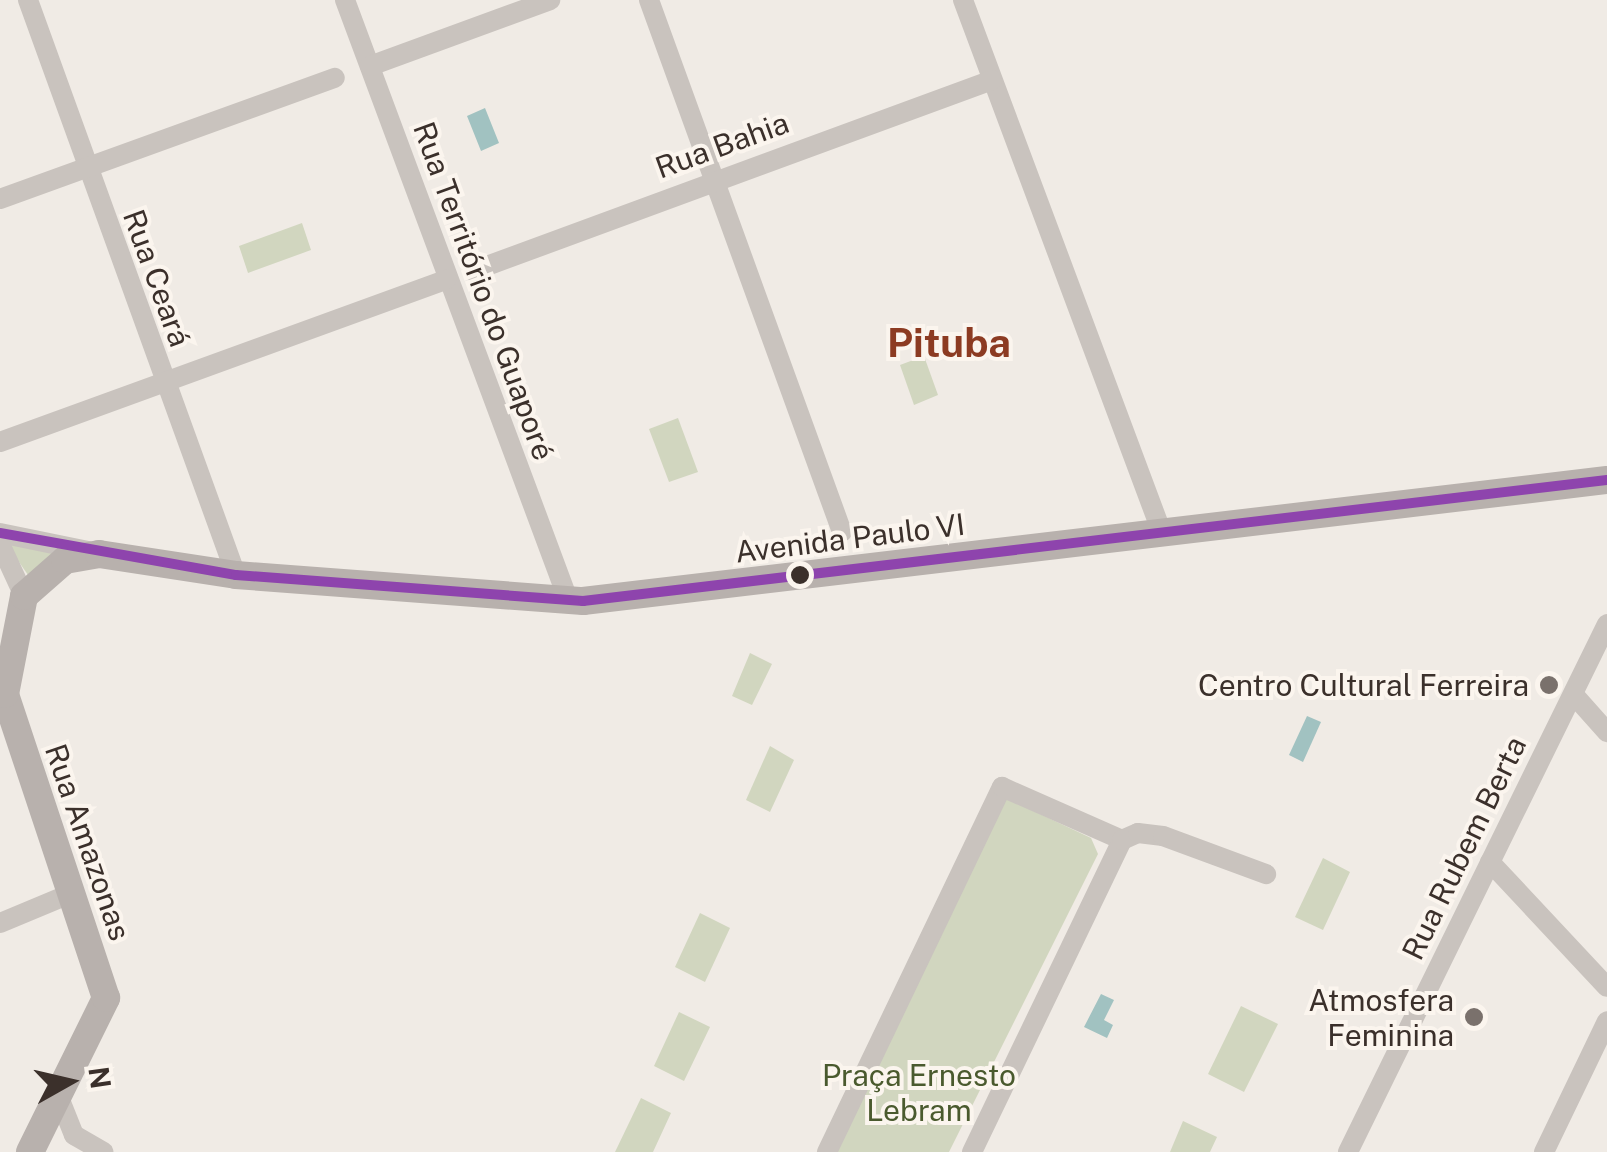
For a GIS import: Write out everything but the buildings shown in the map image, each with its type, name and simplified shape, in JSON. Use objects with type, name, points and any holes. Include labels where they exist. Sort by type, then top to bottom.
[{"type":"main road","name":"Avenida Paulo VI","points":[[24,596],[53,566],[100,554],[236,575],[569,602],[1607,480]]},
{"type":"main road","name":"Rua Amazonas","points":[[24,596],[3,695],[106,998],[30,1152]]},
{"type":"street","name":"Rua Ceará","points":[[28,0],[84,169],[236,575]]},
{"type":"street","name":"Rua Território do Guaporé","points":[[344,0],[569,602]]},
{"type":"street","points":[[370,66],[550,0]]},
{"type":"street","points":[[648,0],[842,532]]},
{"type":"street","points":[[964,0],[1162,533]]},
{"type":"street","points":[[0,199],[335,78]]},
{"type":"street","name":"Rua Bahia","points":[[473,271],[714,179],[992,80]]},
{"type":"street","points":[[0,442],[446,280]]},
{"type":"street","name":"Avenida Paulo VI","points":[[0,532],[100,554]]},
{"type":"street","points":[[0,544],[24,596]]},
{"type":"street","name":"Rua Rubem Berta","points":[[1348,1152],[1607,624]]},
{"type":"street","points":[[1574,695],[1607,732]]},
{"type":"street","points":[[828,1152],[1002,787],[1122,840]]},
{"type":"street","points":[[972,1152],[1122,840],[1138,832],[1163,836],[1266,874]]},
{"type":"street","points":[[1490,862],[1607,987]]},
{"type":"street","points":[[0,922],[72,894]]},
{"type":"street","points":[[1544,1152],[1607,1021]]},
{"type":"street","points":[[58,1095],[74,1135],[104,1152]]},
{"type":"green space","points":[[302,223],[311,250],[248,273],[239,246]]},
{"type":"green space","points":[[924,356],[938,395],[914,405],[900,365]]},
{"type":"green space","points":[[678,418],[698,472],[669,482],[649,429]]},
{"type":"green space","points":[[3,539],[63,553],[28,575]]},
{"type":"green space","points":[[750,653],[772,664],[752,705],[732,696]]},
{"type":"green space","points":[[770,746],[794,760],[770,812],[746,800]]},
{"type":"green space","name":"Praça Ernesto Lebram","points":[[1004,797],[1091,838],[1098,854],[949,1152],[832,1152]]},
{"type":"green space","points":[[1323,858],[1350,872],[1323,930],[1295,917]]},
{"type":"green space","points":[[700,913],[730,928],[705,982],[675,967]]},
{"type":"green space","points":[[1241,1006],[1278,1024],[1244,1092],[1208,1074]]},
{"type":"green space","points":[[679,1012],[710,1027],[684,1081],[654,1066]]},
{"type":"green space","points":[[641,1098],[671,1113],[653,1152],[615,1152]]},
{"type":"green space","points":[[1183,1121],[1217,1137],[1210,1152],[1170,1152]]},
{"type":"water","points":[[485,108],[499,143],[481,151],[467,116]]},
{"type":"water","points":[[1307,716],[1321,722],[1303,762],[1289,755]]},
{"type":"water","points":[[1101,994],[1114,1000],[1104,1020],[1113,1025],[1107,1038],[1084,1027]]},
{"type":"transit line","points":[[0,533],[236,575],[583,601],[1607,480]]},
{"type":"place","name":"Centro Cultural Ferreira","points":[[1549,685]]},
{"type":"place","name":"Atmosfera Feminina","points":[[1474,1017]]},
{"type":"district","name":"Pituba","points":[[949,343]]}]
